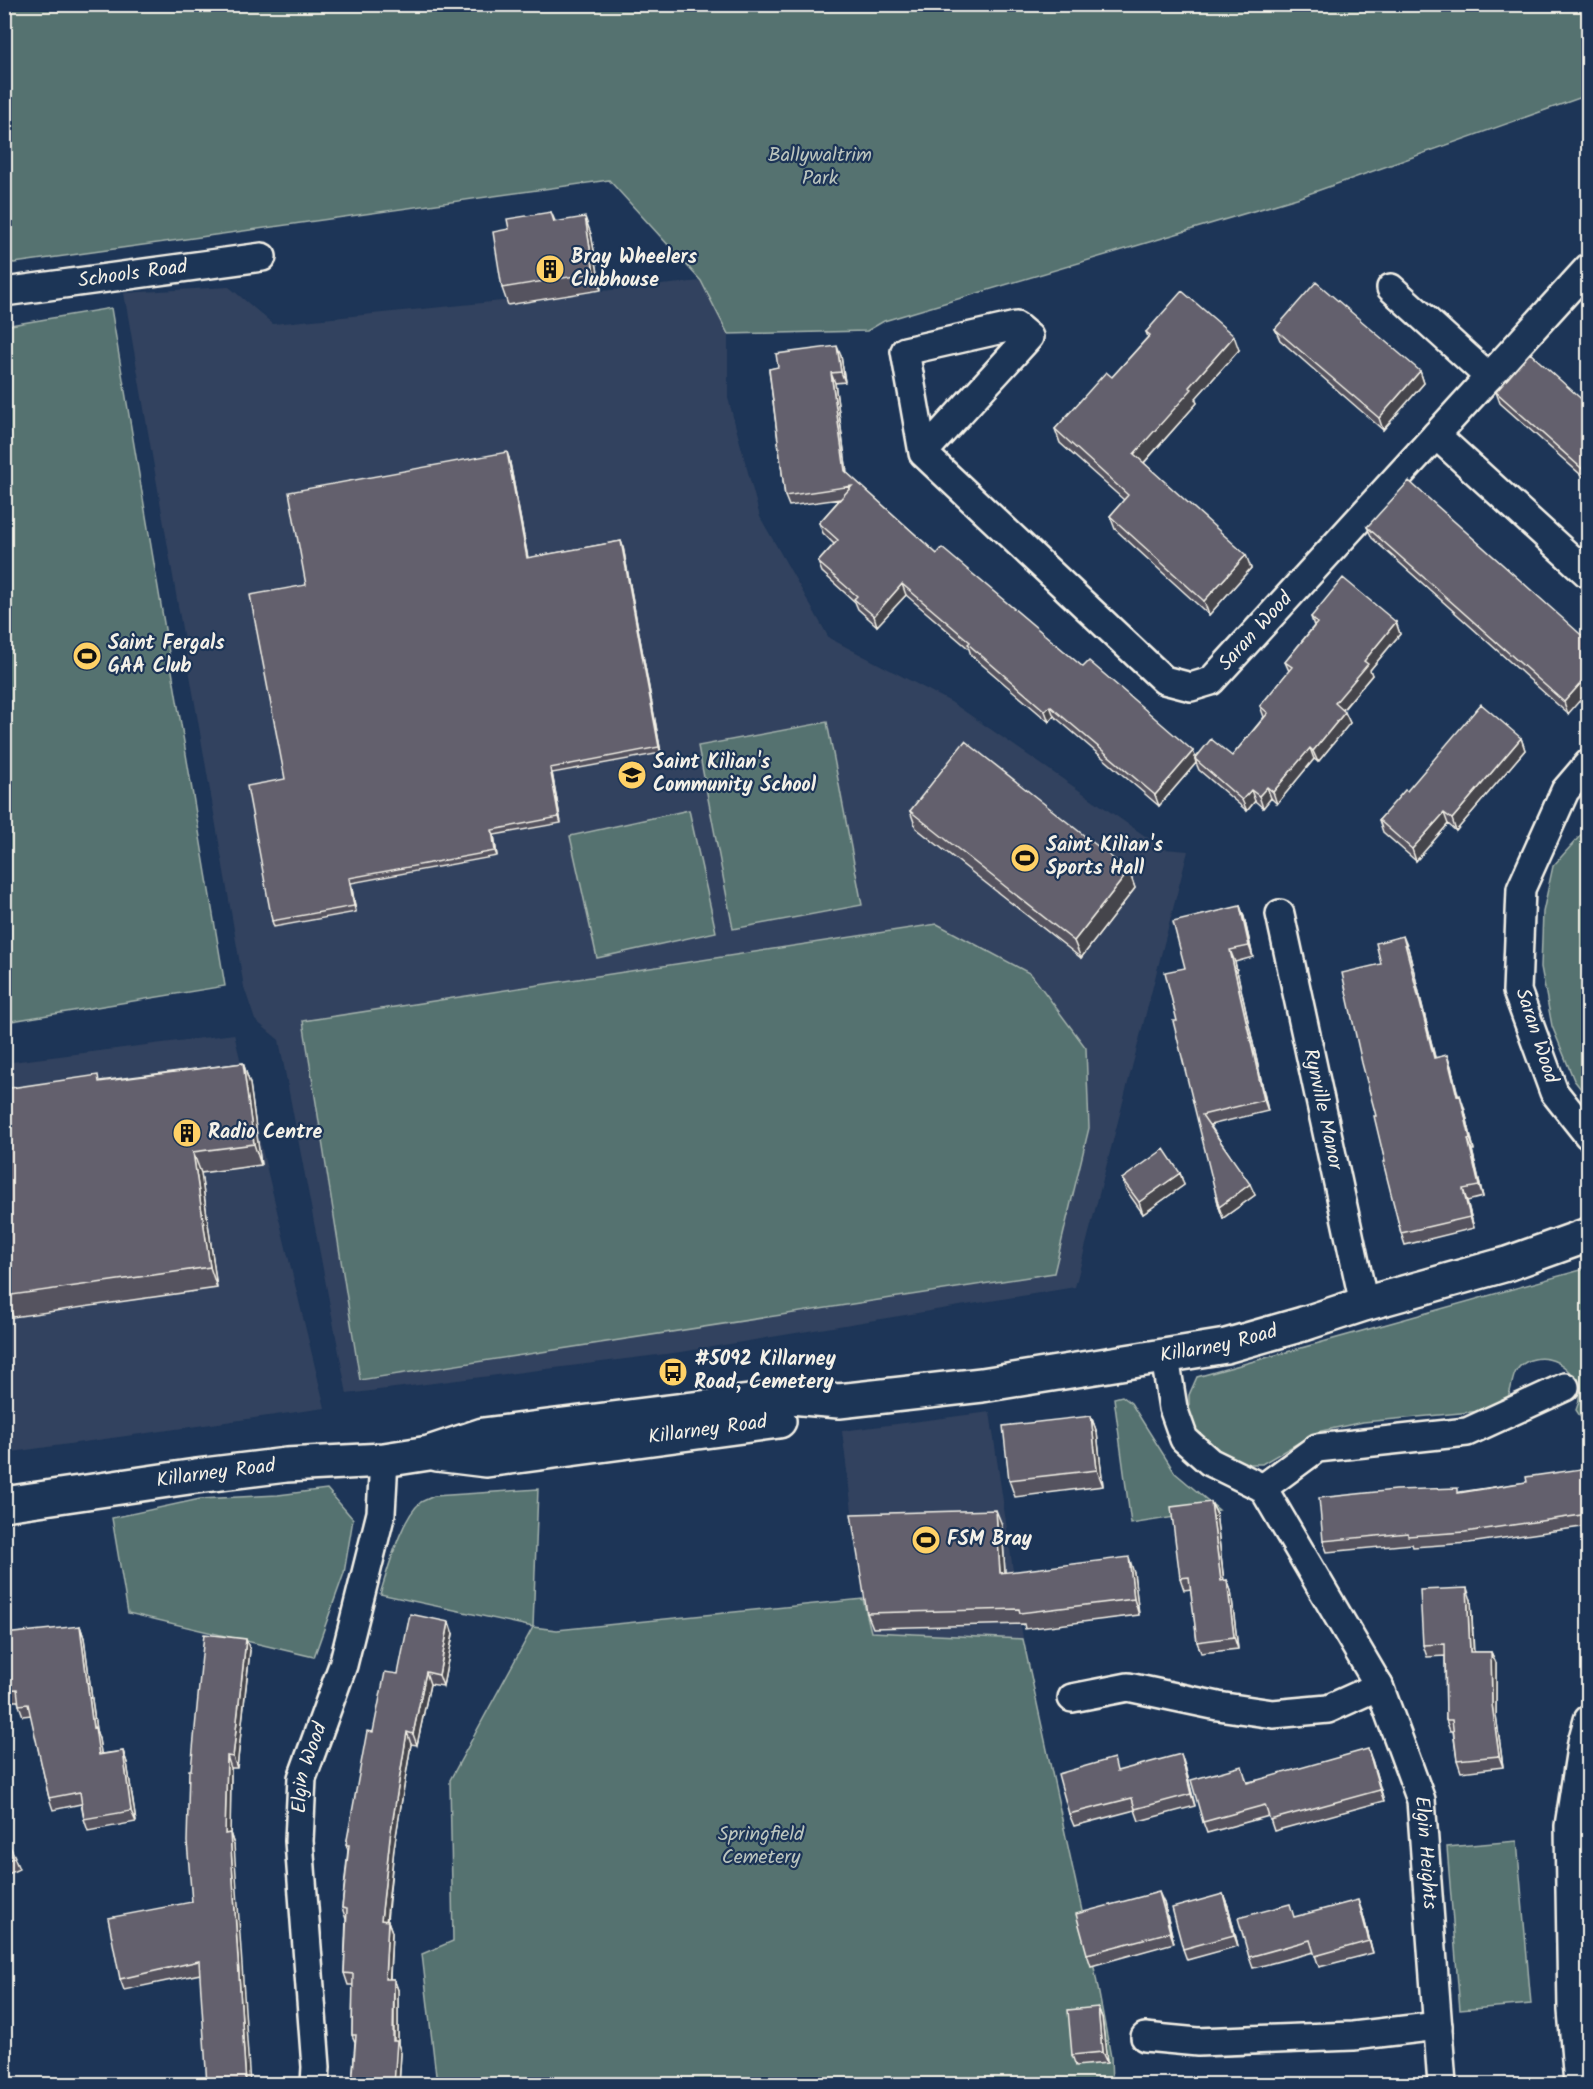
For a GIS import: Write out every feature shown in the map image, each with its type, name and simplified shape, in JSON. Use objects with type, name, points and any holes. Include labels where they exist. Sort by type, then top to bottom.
[{"type":"main road","name":"Killarney Road","points":[[4,1504],[274,1466],[384,1460],[429,1453],[483,1435],[790,1397],[839,1401],[982,1384],[1165,1357],[1226,1346],[1303,1324],[1364,1304],[1507,1264],[1588,1235]]},
{"type":"street","name":"Schools Road","points":[[4,292],[262,258]]},
{"type":"street","name":"Saran Wood","points":[[923,453],[1164,680],[1191,687],[1211,681],[1588,268]]},
{"type":"street","points":[[1391,288],[1489,377]]},
{"type":"street","points":[[1016,326],[1029,338],[923,453],[905,351],[1016,326]]},
{"type":"street","points":[[1436,435],[1588,574]]},
{"type":"street","name":"Saran Wood","points":[[1588,764],[1565,791],[1521,889],[1517,991],[1554,1092],[1588,1135]]},
{"type":"street","name":"Rynville Manor","points":[[1280,914],[1364,1304]]},
{"type":"street","points":[[1165,1357],[1173,1408],[1184,1439],[1210,1462],[1263,1488],[1317,1448],[1467,1432],[1565,1387]]},
{"type":"street","name":"Elgin Wood","points":[[315,2085],[299,1841],[302,1778],[343,1665],[381,1513],[384,1460]]},
{"type":"street","name":"Elgin Heights","points":[[1263,1488],[1379,1686],[1421,1800],[1442,2085]]},
{"type":"street","points":[[1072,1698],[1128,1687],[1218,1706],[1273,1714],[1328,1709],[1379,1686]]},
{"type":"street","points":[[1578,2085],[1572,2010],[1569,1826],[1582,1742],[1588,1720]]},
{"type":"street","points":[[1145,2037],[1198,2042],[1234,2041],[1353,2036],[1438,2025]]},
{"type":"shaded area","name":"Saint Kilian's Community School","points":[[701,281],[728,334],[728,398],[760,517],[829,638],[951,702],[1164,849],[1188,851],[1075,1287],[681,1352],[347,1394],[279,1040],[255,1020],[244,987],[124,293],[229,287],[273,324]]},
{"type":"shaded area","points":[[234,1034],[325,1408],[5,1453],[4,1063]]},
{"type":"shaded area","points":[[990,1412],[1023,1639],[871,1632],[863,1599],[842,1431]]},
{"type":"green space","name":"Ballywaltrim Park","points":[[4,5],[1588,5],[1588,95],[1297,198],[884,321],[867,331],[728,334],[701,281],[609,180],[14,263],[5,261]]},
{"type":"green space","name":"Saint Fergals GAA Club","points":[[111,308],[225,986],[5,1022],[5,326]]},
{"type":"green space","points":[[827,722],[862,905],[733,929],[698,746]]},
{"type":"green space","points":[[689,810],[716,932],[597,958],[570,836]]},
{"type":"green space","points":[[1588,827],[1588,1098],[1574,1080],[1552,1026],[1541,967],[1543,912],[1553,866]]},
{"type":"green space","points":[[937,924],[1031,974],[1086,1048],[1089,1128],[1054,1273],[360,1380],[303,1021]]},
{"type":"green space","points":[[1588,1268],[1588,1428],[1576,1410],[1579,1399],[1574,1378],[1558,1363],[1548,1359],[1537,1359],[1520,1366],[1514,1375],[1508,1397],[1504,1403],[1493,1410],[1363,1422],[1317,1432],[1262,1464],[1244,1464],[1204,1450],[1189,1417],[1189,1395],[1197,1377]]},
{"type":"green space","points":[[1122,1396],[1131,1403],[1175,1473],[1219,1510],[1131,1524],[1114,1398]]},
{"type":"green space","points":[[327,1489],[353,1519],[344,1573],[314,1657],[128,1613],[112,1518],[200,1499],[278,1495]]},
{"type":"green space","points":[[538,1489],[533,1627],[380,1594],[401,1532],[421,1502],[434,1496]]},
{"type":"green space","name":"Springfield Cemetery","points":[[863,1599],[871,1632],[1023,1639],[1093,1962],[1111,2057],[1112,2084],[437,2084],[422,1954],[453,1941],[450,1780],[533,1627],[557,1630]]},
{"type":"green space","points":[[1517,1841],[1531,2004],[1460,2010],[1447,1847]]},
{"type":"building","name":"Bray Wheelers Clubhouse","points":[[551,212],[554,222],[585,217],[594,273],[502,288],[493,232],[509,229],[507,219]]},
{"type":"building","points":[[1316,282],[1420,371],[1379,418],[1275,329]]},
{"type":"building","points":[[1182,291],[1234,336],[1189,387],[1192,389],[1134,454],[1246,555],[1204,601],[1110,516],[1128,495],[1055,429],[1106,372],[1112,377],[1150,335],[1146,332]]},
{"type":"building","points":[[1588,311],[1588,322],[1583,317]]},
{"type":"building","points":[[837,346],[841,372],[831,373],[845,471],[937,554],[942,548],[1083,667],[1089,661],[1193,751],[1155,795],[1050,706],[1045,711],[902,584],[874,616],[854,599],[857,596],[818,562],[838,540],[819,523],[852,486],[785,496],[769,369],[778,367],[776,354]]},
{"type":"building","points":[[1530,353],[1588,405],[1588,474],[1496,392]]},
{"type":"building","points":[[507,452],[527,558],[621,541],[659,747],[550,768],[559,817],[492,830],[495,851],[349,878],[354,906],[272,921],[247,786],[285,779],[250,595],[306,585],[289,492]]},
{"type":"building","points":[[1409,481],[1588,641],[1588,675],[1564,702],[1367,527]]},
{"type":"building","points":[[1343,578],[1396,622],[1364,661],[1368,664],[1335,703],[1345,712],[1313,751],[1310,748],[1273,792],[1267,787],[1259,796],[1251,790],[1242,800],[1195,759],[1211,739],[1232,756],[1268,713],[1260,706],[1292,667],[1285,662],[1317,623],[1311,617]]},
{"type":"building","points":[[1481,704],[1521,738],[1452,819],[1444,813],[1412,849],[1379,820],[1405,790],[1407,791]]},
{"type":"building","name":"Saint Kilian's Sports Hall","points":[[965,741],[1129,871],[1074,941],[910,811]]},
{"type":"building","points":[[1240,906],[1249,946],[1230,950],[1264,1100],[1202,1115],[1250,1184],[1219,1207],[1173,1021],[1177,1021],[1165,972],[1185,968],[1173,922]]},
{"type":"building","points":[[1403,936],[1434,1058],[1447,1055],[1457,1096],[1460,1095],[1479,1186],[1463,1189],[1470,1217],[1401,1233],[1383,1162],[1385,1162],[1374,1116],[1376,1116],[1342,973],[1381,964],[1376,943]]},
{"type":"building","points":[[243,1063],[254,1144],[193,1152],[210,1267],[5,1296],[4,1089],[98,1075],[99,1082]]},
{"type":"building","points":[[1164,1149],[1180,1173],[1139,1202],[1122,1179]]},
{"type":"building","points":[[1091,1416],[1097,1470],[1009,1480],[1003,1426]]},
{"type":"building","points":[[1588,1468],[1588,1514],[1465,1532],[1408,1536],[1408,1533],[1323,1541],[1319,1498],[1395,1490],[1458,1488],[1458,1493],[1527,1482],[1526,1477]]},
{"type":"building","points":[[1211,1502],[1221,1581],[1227,1580],[1234,1637],[1197,1642],[1189,1577],[1180,1578],[1171,1507]]},
{"type":"building","points":[[996,1510],[1000,1573],[1129,1557],[1134,1599],[1020,1613],[1019,1609],[867,1613],[851,1514]]},
{"type":"building","points":[[1467,1588],[1470,1652],[1491,1652],[1492,1704],[1499,1756],[1457,1760],[1452,1720],[1446,1720],[1445,1644],[1423,1645],[1420,1590]]},
{"type":"building","points":[[410,1614],[449,1622],[439,1675],[426,1672],[413,1734],[407,1732],[390,1837],[381,1920],[388,1921],[385,1979],[394,1979],[393,2041],[397,2041],[394,2085],[352,2085],[356,2035],[352,2035],[353,1974],[344,1973],[347,1909],[342,1908],[349,1845],[346,1845],[367,1731],[373,1732],[385,1672],[398,1674]]},
{"type":"building","points":[[80,1626],[93,1728],[95,1727],[99,1755],[123,1751],[131,1811],[84,1819],[80,1792],[49,1798],[28,1704],[19,1705],[17,1689],[5,1690],[4,1680],[4,1634]]},
{"type":"building","points":[[204,1634],[246,1639],[233,1757],[227,1756],[225,1834],[230,1833],[246,2085],[207,2085],[199,1961],[120,1979],[108,1918],[192,1902],[187,1842],[189,1770],[191,1770]]},
{"type":"building","points":[[1368,1749],[1380,1790],[1270,1820],[1265,1805],[1203,1822],[1191,1780],[1242,1766],[1247,1783]]},
{"type":"building","points":[[1181,1754],[1191,1794],[1135,1809],[1132,1798],[1069,1814],[1058,1774],[1114,1758],[1117,1771]]},
{"type":"building","points":[[4,1834],[15,1857],[4,1862]]},
{"type":"building","points":[[1159,1892],[1170,1932],[1087,1954],[1076,1914]]},
{"type":"building","points":[[1223,1894],[1234,1935],[1183,1949],[1172,1908]]},
{"type":"building","points":[[1358,1900],[1369,1941],[1315,1956],[1310,1940],[1249,1957],[1238,1918],[1290,1904],[1294,1917]]},
{"type":"building","points":[[1098,2007],[1102,2052],[1072,2055],[1068,2010]]},
{"type":"building","points":[[1316,2079],[1372,2082],[1372,2085],[1254,2085],[1254,2080],[1316,2083]]},
{"type":"place","name":"Bray Wheelers Clubhouse","points":[[550,269]]},
{"type":"place","name":"Saint Fergals GAA Club","points":[[87,656]]},
{"type":"place","name":"Saint Kilian's Community School","points":[[632,775]]},
{"type":"place","name":"Saint Kilian's Sports Hall","points":[[1025,858]]},
{"type":"place","name":"Radio Centre","points":[[187,1133]]},
{"type":"place","name":"#5092 Killarney Road, Cemetery","points":[[673,1372]]},
{"type":"place","name":"FSM Bray","points":[[926,1540]]}]
